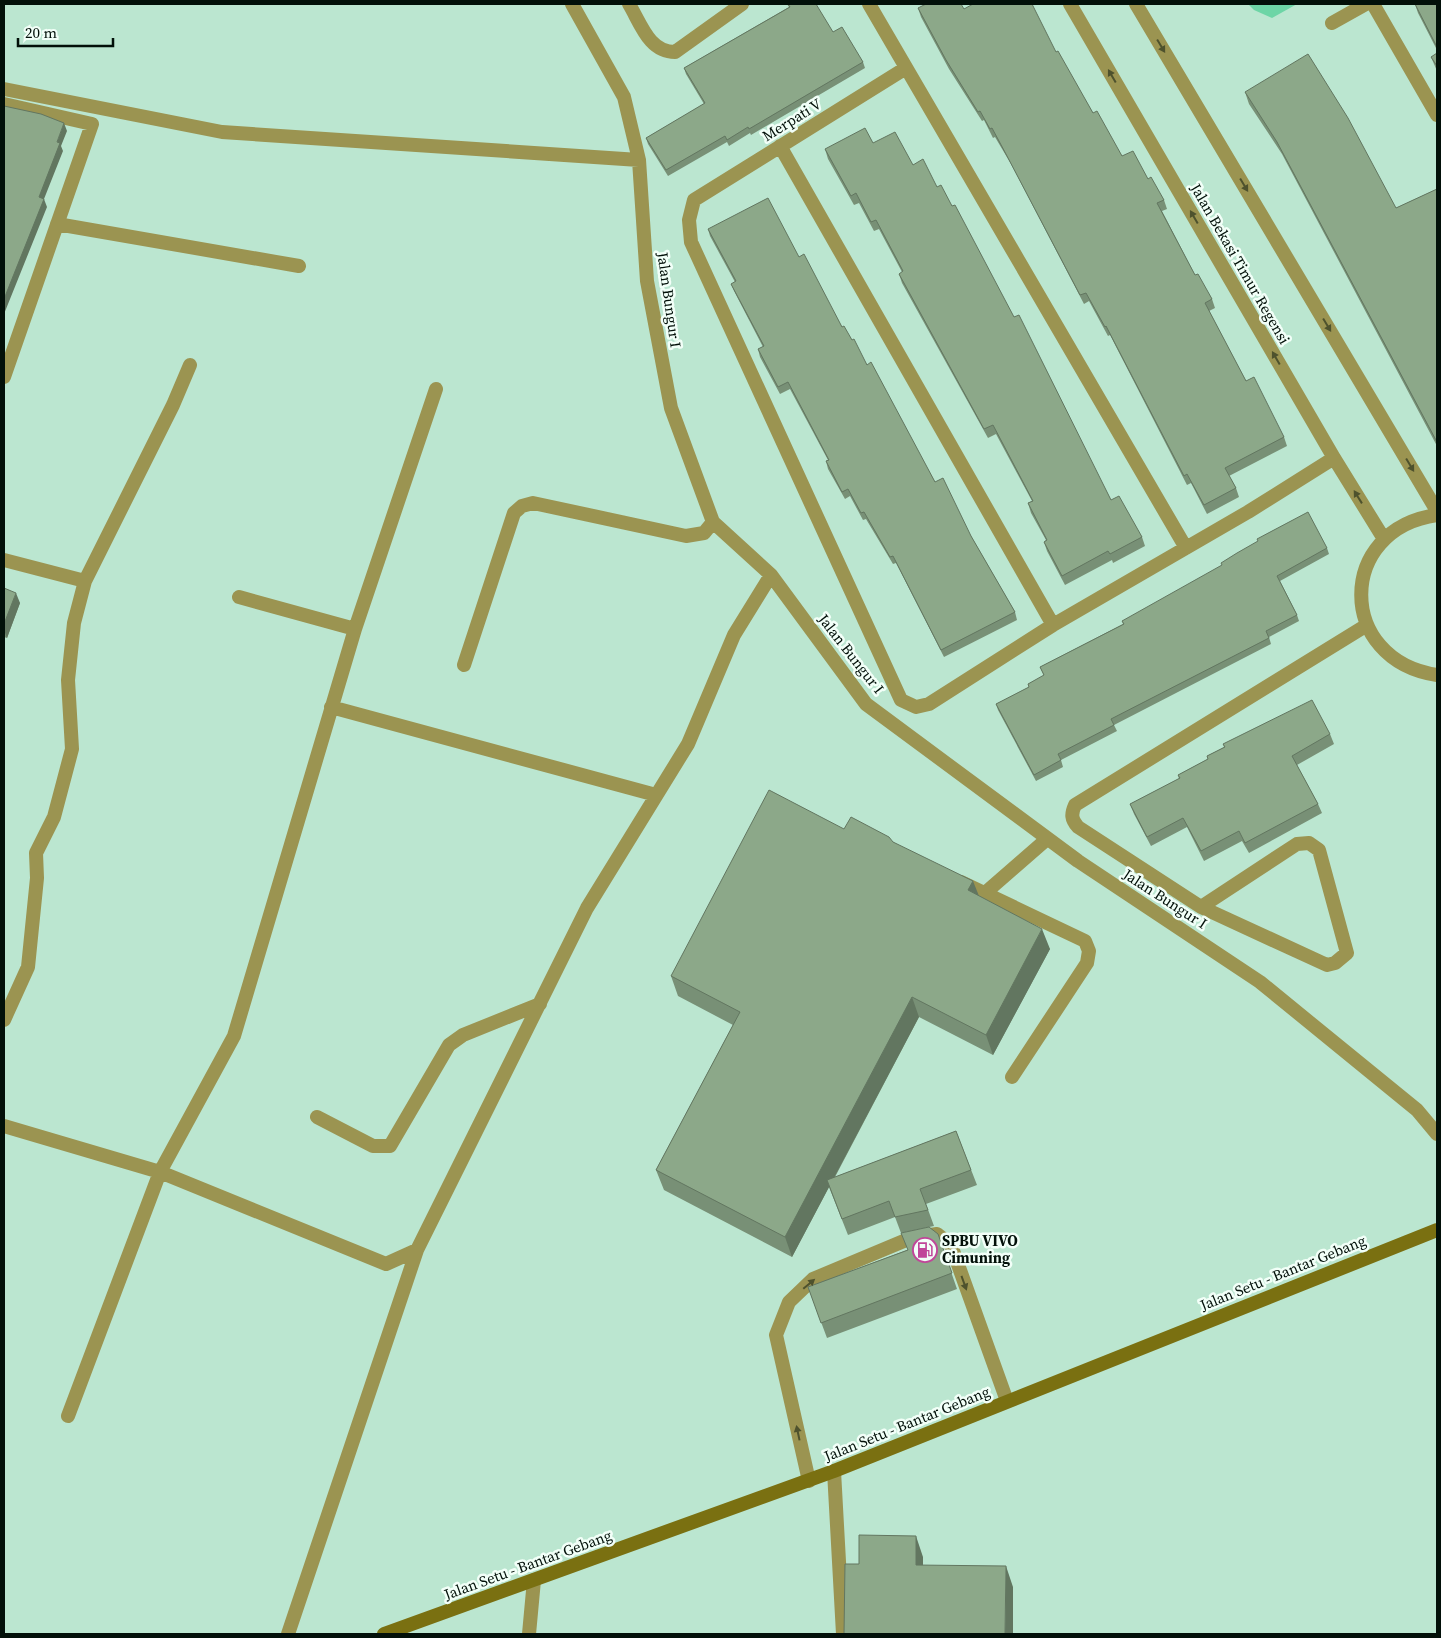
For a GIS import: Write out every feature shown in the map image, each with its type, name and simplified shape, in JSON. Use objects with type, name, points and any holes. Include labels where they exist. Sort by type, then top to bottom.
[{"type":"main road","name":"Jalan Setu - Bantar Gebang","points":[[384,1634],[834,1471],[1437,1230]]},
{"type":"street","name":"Jalan Bungur I","points":[[572,4],[624,97],[639,160],[647,281],[671,408],[713,522],[771,575],[866,704],[1048,839],[1260,982],[1417,1110],[1437,1134]]},
{"type":"street","points":[[629,4],[653,45],[664,52],[675,52],[742,4]]},
{"type":"street","points":[[869,4],[1186,548]]},
{"type":"street","name":"Jalan Bekasi Timur Regensi","points":[[1070,4],[1334,458],[1384,539]]},
{"type":"street","points":[[1136,4],[1437,511]]},
{"type":"street","points":[[1332,23],[1366,4]]},
{"type":"street","points":[[1373,4],[1437,115]]},
{"type":"street","name":"Merpati V","points":[[906,68],[694,200],[689,220],[691,242],[901,700],[916,707],[929,704],[1053,625]]},
{"type":"street","points":[[4,89],[222,132],[639,160]]},
{"type":"street","points":[[4,104],[92,124],[4,377]]},
{"type":"street","points":[[780,146],[1053,625],[1186,548],[1334,458]]},
{"type":"street","points":[[57,224],[299,266]]},
{"type":"street","points":[[4,1020],[28,967],[37,878],[36,853],[54,817],[72,749],[68,680],[74,623],[85,581],[173,405],[190,365]]},
{"type":"street","points":[[68,1416],[160,1172],[234,1036],[355,629],[436,389]]},
{"type":"street","points":[[464,665],[514,513],[522,506],[533,503],[686,536],[704,533],[713,522]]},
{"type":"street","points":[[1437,515],[1419,518],[1400,526],[1384,539],[1370,557],[1362,579],[1361,603],[1367,625],[1378,645],[1396,661],[1417,672],[1437,675]]},
{"type":"street","points":[[4,560],[85,581]]},
{"type":"street","points":[[288,1634],[417,1250],[587,908],[688,744],[734,635],[771,575]]},
{"type":"street","points":[[239,597],[355,629]]},
{"type":"street","points":[[1201,907],[1297,844],[1309,843],[1319,850],[1347,953],[1335,963],[1327,964],[1201,907],[1078,827],[1072,821],[1072,812],[1075,805],[1367,625]]},
{"type":"street","points":[[331,707],[656,795]]},
{"type":"street","points":[[986,893],[1048,839]]},
{"type":"street","points":[[944,874],[1085,941],[1089,952],[1087,964],[1012,1077]]},
{"type":"street","points":[[317,1117],[373,1146],[390,1146],[449,1045],[464,1035],[540,1004]]},
{"type":"street","points":[[4,1126],[160,1172],[386,1264],[417,1250]]},
{"type":"street","points":[[808,1480],[776,1335],[788,1302],[813,1279],[911,1238],[937,1234],[951,1246],[1007,1401]]},
{"type":"street","points":[[834,1471],[843,1634]]},
{"type":"street","points":[[529,1634],[534,1580]]},
{"type":"green space","points":[[1248,4],[1297,4],[1272,18],[1254,10]]},
{"type":"building","points":[[788,4],[816,4],[833,32],[842,27],[863,62],[749,129],[748,127],[727,140],[725,136],[666,170],[646,138],[705,103],[684,68],[790,7]]},
{"type":"building","points":[[926,4],[961,4],[964,9],[973,4],[1032,4],[1056,52],[1058,51],[1093,113],[1097,111],[1122,156],[1133,151],[1148,179],[1151,177],[1164,200],[1157,203],[1195,275],[1198,274],[1212,299],[1205,303],[1246,381],[1254,377],[1284,437],[1225,468],[1236,488],[1204,505],[1187,474],[1184,476],[1106,326],[1086,293],[1080,295],[992,128],[990,129],[980,111],[978,112],[946,60],[918,8]]},
{"type":"building","points":[[1415,4],[1437,4],[1437,47]]},
{"type":"building","points":[[1437,53],[1437,66],[1431,57]]},
{"type":"building","points":[[1308,54],[1348,118],[1396,208],[1437,189],[1437,442],[1277,142],[1245,92]]},
{"type":"building","points":[[4,106],[41,114],[64,123],[57,142],[60,143],[39,197],[44,199],[4,299]]},
{"type":"building","points":[[865,128],[873,143],[895,132],[913,165],[923,159],[937,187],[941,185],[952,206],[955,205],[1014,317],[1019,315],[1111,500],[1119,496],[1142,537],[1110,554],[1108,551],[1062,576],[1044,542],[1047,540],[1028,503],[1033,501],[993,425],[984,429],[899,274],[903,271],[876,220],[871,222],[856,193],[851,196],[825,149]]},
{"type":"building","points":[[768,198],[799,257],[804,254],[842,327],[844,326],[852,340],[854,339],[867,365],[871,362],[935,482],[943,478],[971,536],[1015,612],[941,650],[893,556],[890,557],[864,512],[861,513],[848,489],[842,492],[826,461],[829,460],[788,382],[778,387],[758,349],[764,346],[731,284],[736,281],[708,229]]},
{"type":"building","points":[[1308,512],[1327,548],[1277,576],[1297,615],[1266,631],[1269,638],[1111,719],[1114,725],[1058,754],[1061,760],[1034,775],[996,704],[1029,687],[1028,684],[1044,675],[1040,667],[1124,624],[1122,621],[1222,565],[1221,563],[1258,541],[1257,539]]},
{"type":"building","points":[[4,588],[16,593],[4,624]]},
{"type":"building","points":[[1312,700],[1330,734],[1292,756],[1318,804],[1245,843],[1239,831],[1201,851],[1183,818],[1147,837],[1130,804],[1180,778],[1178,775],[1208,759],[1207,756],[1225,747],[1223,744]]},
{"type":"building","points":[[769,790],[844,829],[851,817],[889,837],[893,842],[973,881],[968,890],[1042,929],[986,1035],[912,997],[785,1237],[656,1170],[740,1012],[671,976]]},
{"type":"building","points":[[956,1131],[971,1170],[920,1189],[928,1210],[895,1217],[889,1201],[842,1219],[827,1180]]},
{"type":"building","points":[[929,1227],[938,1234],[952,1273],[821,1323],[808,1287],[908,1250],[901,1233]]},
{"type":"building","points":[[859,1535],[916,1536],[916,1565],[1006,1566],[1005,1634],[844,1634],[845,1564],[859,1564]]},
{"type":"place","name":"SPBU VIVO Cimuning","points":[[925,1250]]}]
